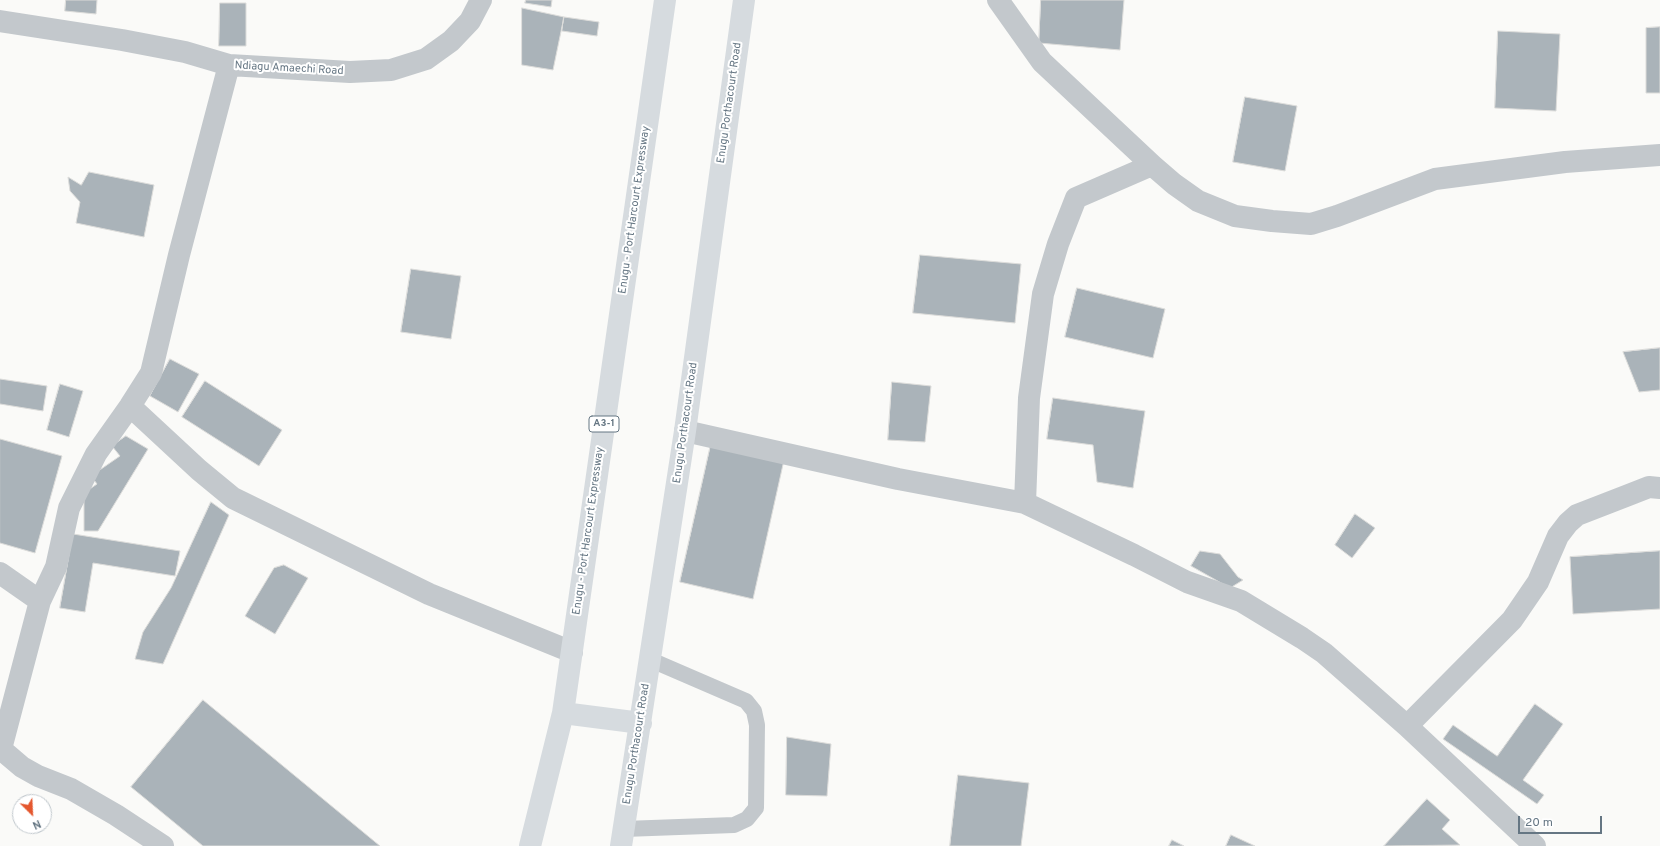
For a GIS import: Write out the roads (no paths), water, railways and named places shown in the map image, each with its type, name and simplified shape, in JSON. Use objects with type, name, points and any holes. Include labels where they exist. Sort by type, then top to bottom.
[{"type":"highway","name":"Enugu - Port Harcourt Expressway","points":[[530,846],[563,713],[665,0]]},
{"type":"highway","name":"Enugu Porthacourt Road","points":[[622,837],[651,660],[685,431],[744,0]]},
{"type":"highway","points":[[563,713],[641,723]]},
{"type":"street","name":"Ndiagu Amaechi Road","points":[[0,21],[129,41],[185,52],[229,65],[350,72],[391,70],[426,59],[451,41],[470,20],[481,0]]},
{"type":"street","points":[[998,0],[1042,62],[1152,166],[1198,201],[1236,216],[1272,222],[1311,224],[1337,216],[1435,179],[1565,162],[1660,155]]},
{"type":"street","points":[[163,846],[116,815],[72,789],[38,776],[22,767],[0,749],[40,601],[56,567],[69,508],[96,454],[151,373],[179,255],[229,65]]},
{"type":"street","points":[[1025,503],[1029,398],[1043,294],[1058,244],[1076,198],[1152,166]]},
{"type":"street","points":[[130,406],[199,470],[233,498],[429,594],[572,652]]},
{"type":"street","points":[[685,431],[898,479],[1025,503],[1134,554],[1186,582],[1241,601],[1324,653],[1407,726],[1535,846]]},
{"type":"street","points":[[1407,726],[1512,620],[1538,582],[1558,536],[1568,523],[1577,515],[1626,496],[1649,488],[1660,488]]},
{"type":"street","points":[[0,573],[40,601]]},
{"type":"lane","points":[[622,837],[734,825],[747,819],[756,808],[757,725],[754,711],[746,701],[651,660]]}]
